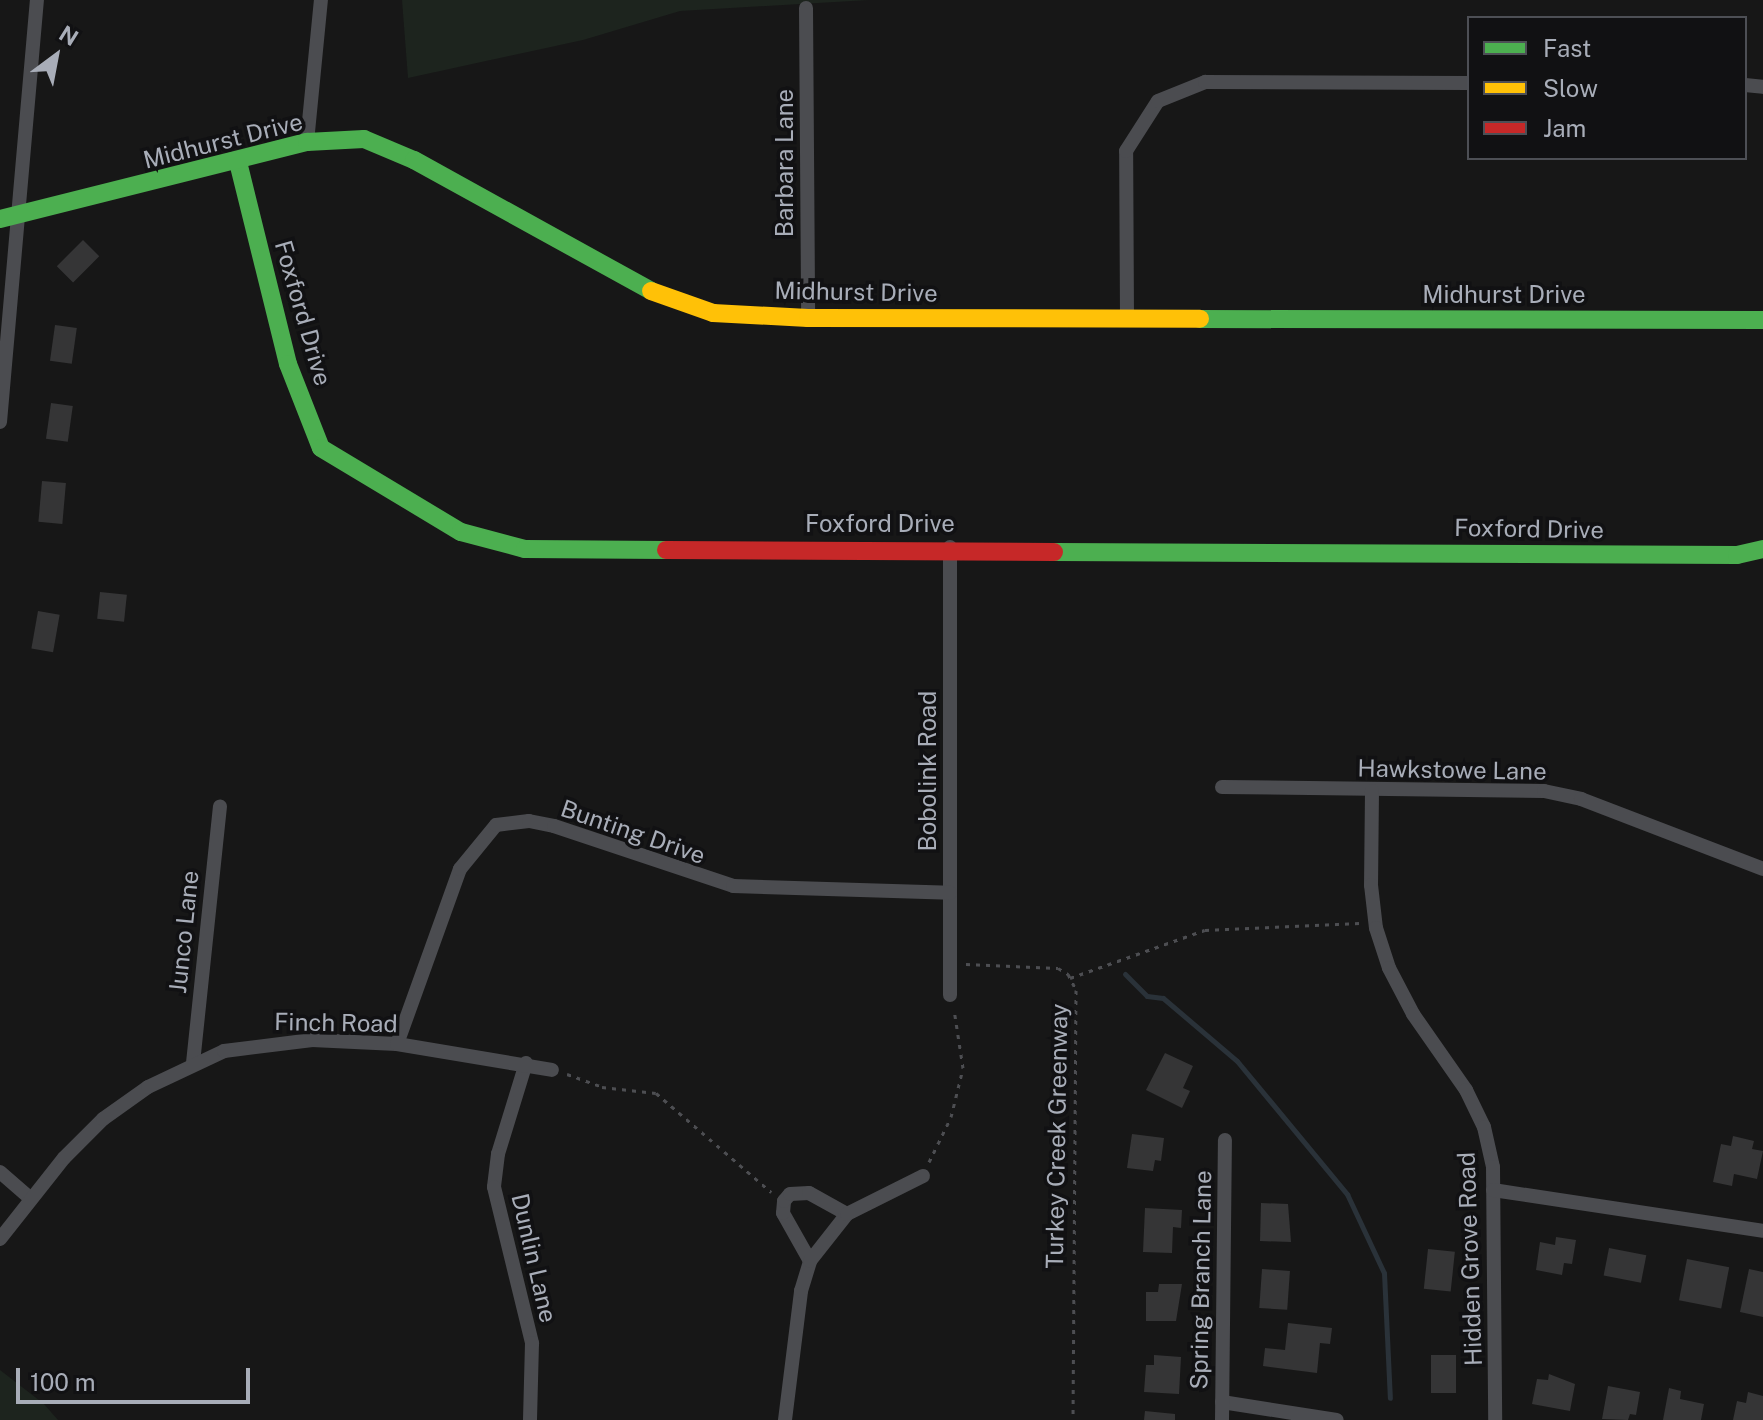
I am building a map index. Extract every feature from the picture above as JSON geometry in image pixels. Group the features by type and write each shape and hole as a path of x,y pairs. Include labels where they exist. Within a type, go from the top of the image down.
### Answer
{"street":[{"path":"0,422 9,217 37,0"},
{"path":"307,142 321,0"},
{"name":"Barbara Lane","path":"806,8 808,318"},
{"path":"1127,317 1126,151 1158,101 1205,82 1467,83"},
{"name":"Midhurst Drive","path":"9,217 238,162 307,142 364,139 402,154 662,297 713,313 808,318 1763,320"},
{"name":"Foxford Drive","path":"238,162 288,364 321,448 461,532 525,549 950,547 1737,555 1763,549"},
{"name":"Bobolink Road","path":"950,547 950,995"},
{"name":"Hawkstowe Lane","path":"1222,787 1544,791 1581,799 1763,869"},
{"name":"Hidden Grove Road","path":"1372,791 1375,923 1389,968 1484,1127 1493,1190 1495,1420"},
{"name":"Junco Lane","path":"193,1063 220,806"},
{"name":"Bunting Drive","path":"397,1044 460,869 496,825 529,821 554,826 679,872 733,886 950,893"},
{"name":"Finch Road","path":"0,1239 30,1198 103,1119 193,1063 224,1051 288,1041 397,1044 526,1063 552,1070"},
{"name":"Dunlin Lane","path":"526,1063 498,1154 494,1187 532,1343 530,1420"},
{"name":"Spring Branch Lane","path":"1222,1420 1225,1140"},
{"path":"0,1172 30,1198"},
{"path":"785,1420 801,1291 810,1261 847,1214 923,1176"},
{"path":"1493,1190 1763,1231"},
{"path":"810,1261 783,1213 784,1201 797,1191 809,1193 847,1214"},
{"path":"1222,1402 1337,1420"}],"path":[{"path":"1070,978 1205,930 1375,923"},
{"name":"Turkey Creek Greenway","path":"950,964 1058,968 1070,978 1076,990 1073,1420"},
{"path":"923,1176 951,1117 963,1068 950,995"},
{"path":"552,1070 602,1087 656,1093 784,1201"}],"shaded area":[{"path":"402,0 869,0 680,11 583,40 408,78"},
{"path":"0,1370 44,1404 58,1420 0,1420"}],"building":[{"path":"83,240 99,256 73,282 57,266"},
{"path":"55,325 77,328 72,364 50,361"},
{"path":"51,403 73,406 68,442 46,439"},
{"path":"42,481 66,483 62,524 38,522"},
{"path":"100,592 127,595 124,622 97,619"},
{"path":"38,611 60,615 53,652 31,648"},
{"path":"1165,1053 1193,1066 1183,1088 1190,1091 1182,1108 1146,1090"},
{"path":"1132,1134 1164,1138 1161,1161 1155,1160 1153,1171 1127,1168"},
{"path":"1733,1136 1754,1141 1752,1149 1763,1151 1757,1179 1734,1174 1732,1186 1713,1182 1721,1144 1731,1146"},
{"path":"1261,1203 1288,1204 1291,1242 1260,1241"},
{"path":"1145,1208 1182,1210 1181,1228 1173,1227 1172,1253 1143,1252"},
{"path":"1556,1237 1576,1240 1572,1264 1564,1263 1562,1275 1536,1270 1540,1242 1555,1245"},
{"path":"1609,1248 1646,1255 1641,1283 1604,1275"},
{"path":"1428,1249 1455,1252 1451,1292 1424,1289"},
{"path":"1687,1259 1729,1267 1721,1308 1679,1300"},
{"path":"1262,1269 1290,1271 1287,1310 1259,1308"},
{"path":"1749,1269 1763,1272 1763,1317 1740,1312"},
{"path":"1159,1284 1182,1284 1176,1321 1146,1321 1146,1292 1158,1292"},
{"path":"1288,1323 1332,1328 1330,1344 1320,1343 1317,1373 1263,1366 1265,1348 1285,1350"},
{"path":"1154,1355 1181,1357 1179,1394 1144,1392 1146,1365 1154,1365"},
{"path":"1431,1355 1456,1355 1456,1393 1431,1393"},
{"path":"1549,1374 1575,1384 1570,1411 1532,1404 1537,1379 1548,1380"},
{"path":"1608,1386 1640,1392 1636,1415 1630,1414 1628,1420 1602,1419"},
{"path":"1669,1388 1681,1391 1680,1399 1704,1404 1701,1420 1663,1420"},
{"path":"1748,1392 1763,1396 1763,1420 1733,1420 1737,1401 1746,1403"},
{"path":"1145,1411 1175,1414 1175,1420 1144,1420"}],"waterway":[{"path":"1125,974 1147,996 1163,998 1237,1061 1347,1194 1384,1273 1390,1398"}],"traffic: fast":[{"path":"0,219 307,142 364,139 414,160 651,291"},
{"path":"238,162 288,364 321,448 461,532 525,549 666,550"},
{"path":"1200,319 1763,320"},
{"path":"1054,552 1737,555 1763,549"}],"traffic: slow":[{"path":"651,291 713,313 808,318 1200,319"}],"traffic: jam":[{"path":"666,550 1054,552"}]}
